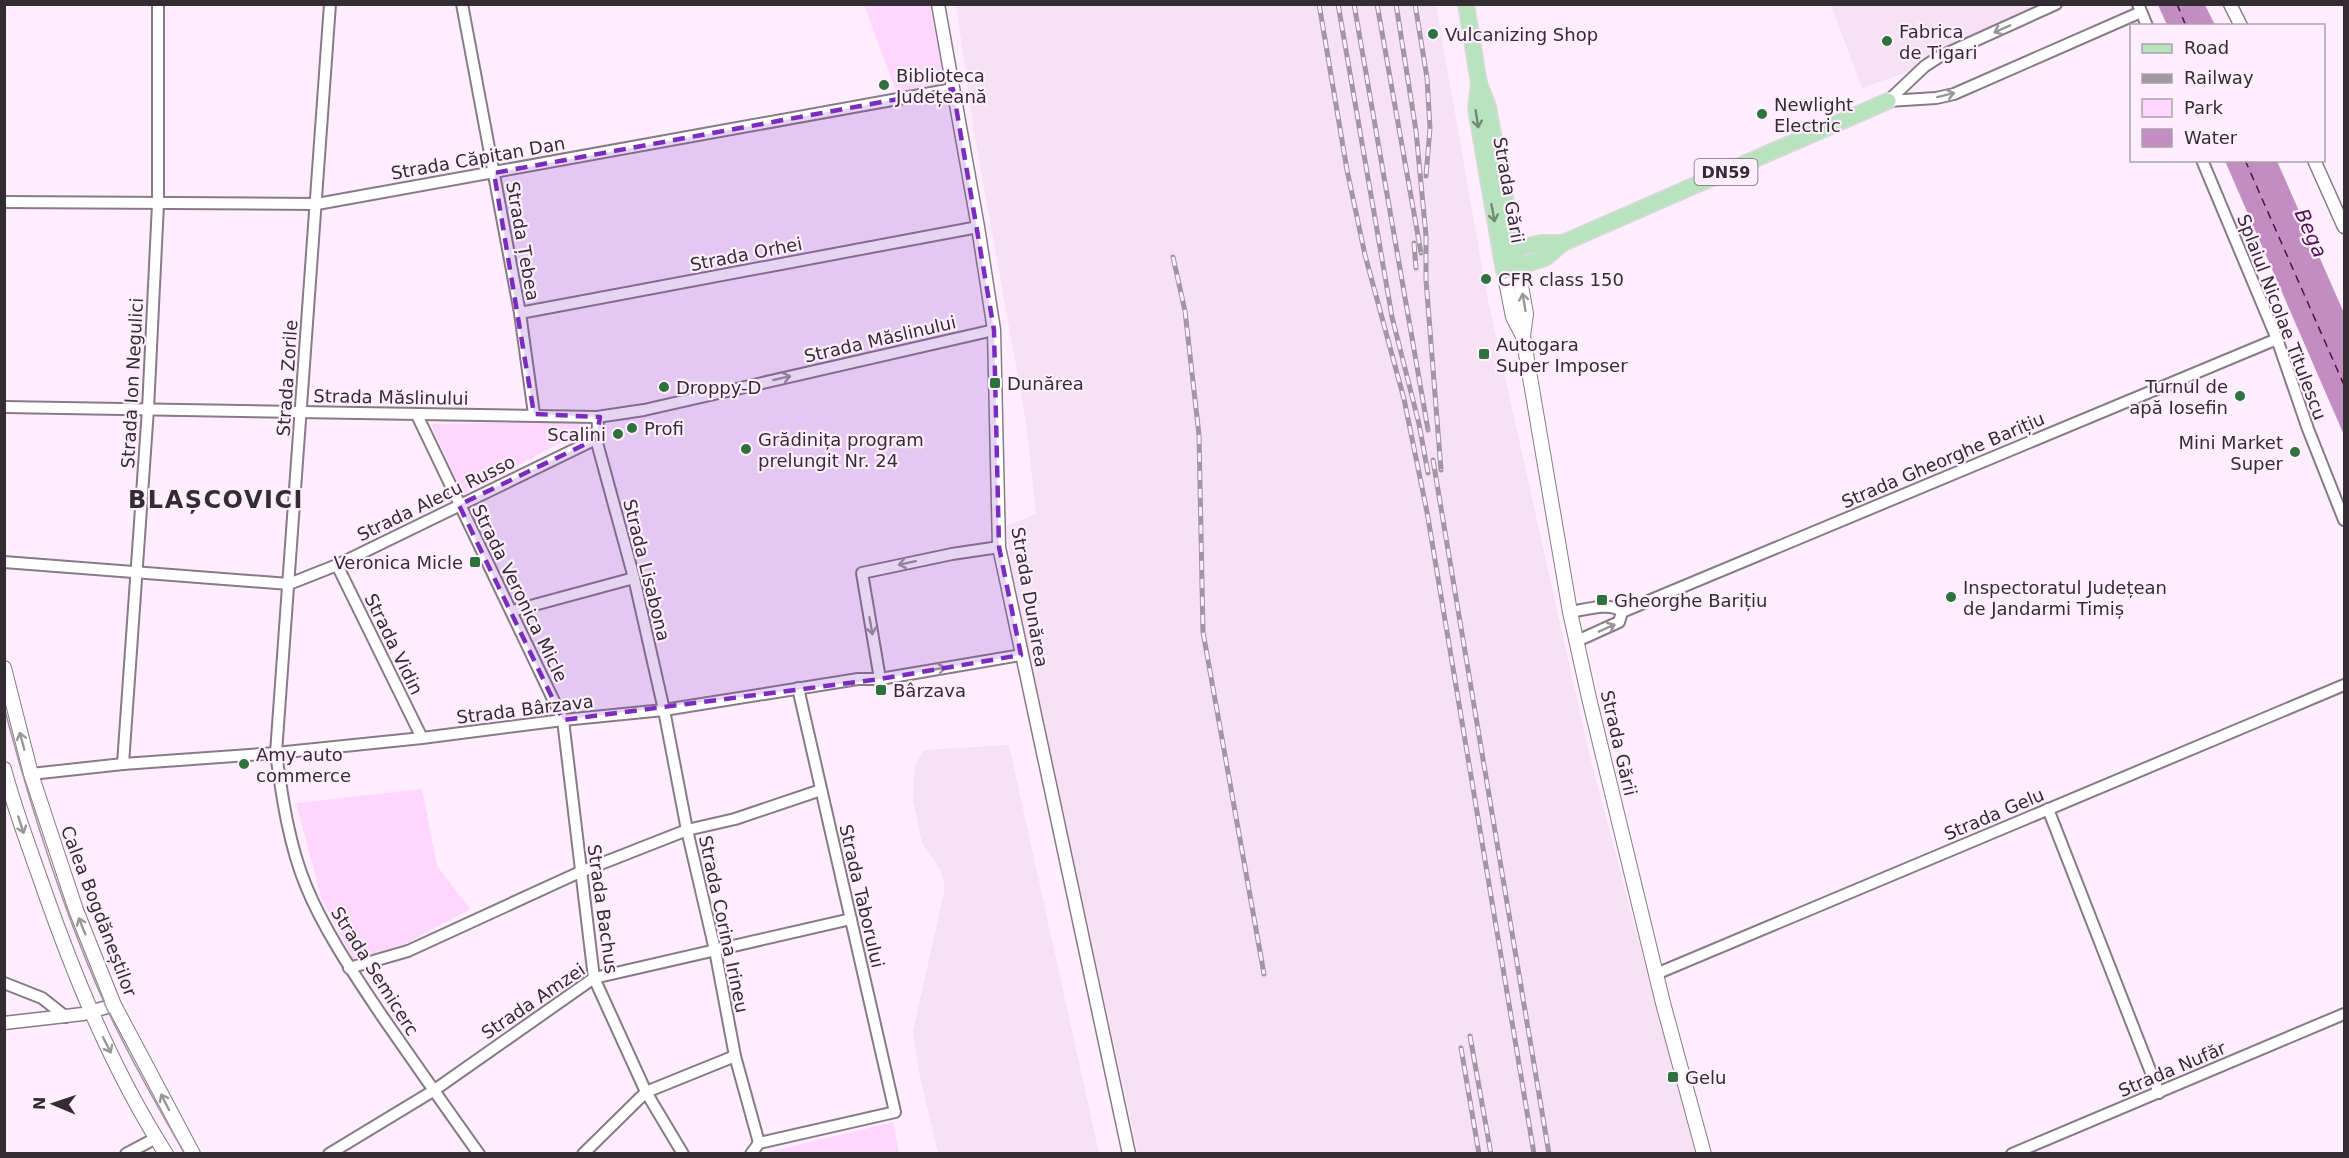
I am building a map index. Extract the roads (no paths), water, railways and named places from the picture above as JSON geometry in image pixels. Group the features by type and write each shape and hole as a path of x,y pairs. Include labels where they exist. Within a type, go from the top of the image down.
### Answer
{"main road":[{"name":"Strada Gării","path":"1466,4 1479,83 1488,107 1511,269 1513,317 1523,336 1570,612 1603,761 1704,1154"},
{"name":"DN59","path":"1511,269 1545,258 1563,243 1888,100"},
{"name":"DN59","path":"1507,251 1541,243 1563,243"},
{"name":"Calea Bogdăneștilor","path":"4,668 31,774 76,910 114,1005 193,1154"},
{"path":"5,775 53,917 91,1013 166,1154"}],"street":[{"name":"Strada Ion Negulici","path":"123,764 148,409 158,204 158,4"},
{"name":"Strada Zorile","path":"276,753 330,4"},
{"name":"Strada Țebea","path":"462,4 520,313 534,414"},
{"name":"Strada Dunărea","path":"938,4 994,330 999,547 1129,1154"},
{"path":"1888,100 1925,66 1939,57 2056,4"},
{"path":"2230,4 2240,24"},
{"path":"1888,100 1936,98 1954,94 2140,8 2146,24"},
{"name":"Strada Căpitan Dan","path":"4,202 317,204 953,89"},
{"name":"Splaiul Nicolae Titulescu","path":"2203,162 2277,339 2308,429 2344,520"},
{"path":"2315,162 2344,227"},
{"name":"Strada Orhei","path":"520,313 978,227"},
{"name":"Strada Măslinului","path":"4,407 417,415 534,414 597,417 644,410 994,330"},
{"name":"Strada Gheorghe Barițiu","path":"1622,612 2277,339"},
{"name":"Strada Veronica Micle","path":"417,415 563,720"},
{"path":"596,439 597,417"},
{"name":"Strada Alecu Russo","path":"289,584 337,565 596,439"},
{"name":"Strada Lisabona","path":"596,439 634,578 664,710"},
{"path":"880,680 862,573 952,554 999,547"},
{"path":"4,562 289,584"},
{"name":"Strada Vidin","path":"337,565 422,738"},
{"path":"512,611 634,578"},
{"name":"Strada Gheorghe Barițiu","path":"1570,612 1609,607 1617,608 1622,612"},
{"name":"Strada Gheorghe Barițiu","path":"1577,641 1619,622 1622,612"},
{"name":"Strada Bârzava","path":"31,774 123,764 276,753 664,710 858,679 880,680 1021,655"},
{"name":"Strada Gelu","path":"1656,974 2344,685"},
{"name":"Strada Taborului","path":"759,1143 895,1112 798,688"},
{"name":"Strada Corina Irineu","path":"664,710 687,830 716,950 735,1056 759,1143"},
{"name":"Strada Bachus","path":"563,720 594,978 646,1092 683,1154"},
{"name":"Strada Semicerc","path":"276,753 280,789 305,884 317,912 349,968 479,1154"},
{"path":"349,968 408,951 580,872 687,830 735,819 821,790"},
{"path":"2048,809 2158,1093"},
{"name":"Strada Amzei","path":"329,1154 433,1091 594,978 851,920"},
{"path":"4,983 42,998 66,1017"},
{"path":"4,1023 91,1013 114,1005"},
{"name":"Strada Nufăr","path":"2012,1154 2344,1014"},
{"path":"583,1154 646,1092 735,1056"},
{"path":"126,1154 156,1138"},
{"path":"752,1154 759,1143"}],"water":[{"path":"2158,5 2205,5 2214,24 2167,24"},
{"path":"2225,162 2277,162 2344,313 2344,435"}],"tram line":[{"path":"4,707 25,784 76,935 125,1046 185,1154"}],"railway":[{"path":"1319,4 1347,170 1365,255 1404,399 1427,512 1534,1154"},
{"path":"1338,4 1392,317 1419,424 1428,473"},
{"path":"1354,4 1428,430"},
{"path":"1377,4 1421,253"},
{"path":"1396,4 1416,131 1426,236 1426,280 1441,470"},
{"path":"1415,4 1427,78 1430,128 1426,176"},
{"path":"1414,243 1416,268"},
{"path":"1173,257 1185,311 1199,435 1203,632 1264,974"},
{"path":"1433,460 1549,1154"},
{"path":"1470,1036 1491,1154"},
{"path":"1461,1048 1479,1154"}],"place":[{"name":"Vulcanizing Shop","path":"1433,34"},
{"name":"Fabrica de Tigari","path":"1887,41"},
{"name":"Biblioteca Județeană","path":"884,85"},
{"name":"Newlight Electric","path":"1762,114"},
{"name":"CFR class 150","path":"1486,279"},
{"name":"Autogara Super Imposer","path":"1484,354"},
{"name":"Dunărea","path":"995,383"},
{"name":"Droppy-D","path":"664,387"},
{"name":"Turnul de apă Iosefin","path":"2240,396"},
{"name":"Profi","path":"632,428"},
{"name":"Scalini","path":"618,434"},
{"name":"Grădinița program prelungit Nr. 24","path":"746,449"},
{"name":"Mini Market Super","path":"2295,452"},
{"name":"Veronica Micle","path":"475,562"},
{"name":"Inspectoratul Județean de Jandarmi Timiș","path":"1951,597"},
{"name":"Gheorghe Barițiu","path":"1602,600"},
{"name":"Bârzava","path":"881,690"},
{"name":"Amy auto commerce","path":"244,764"},
{"name":"Gelu","path":"1673,1077"}],"district":[{"name":"BLAȘCOVICI","path":"216,500"}],"water label":[{"name":"Bega","path":"2311,233"}]}
